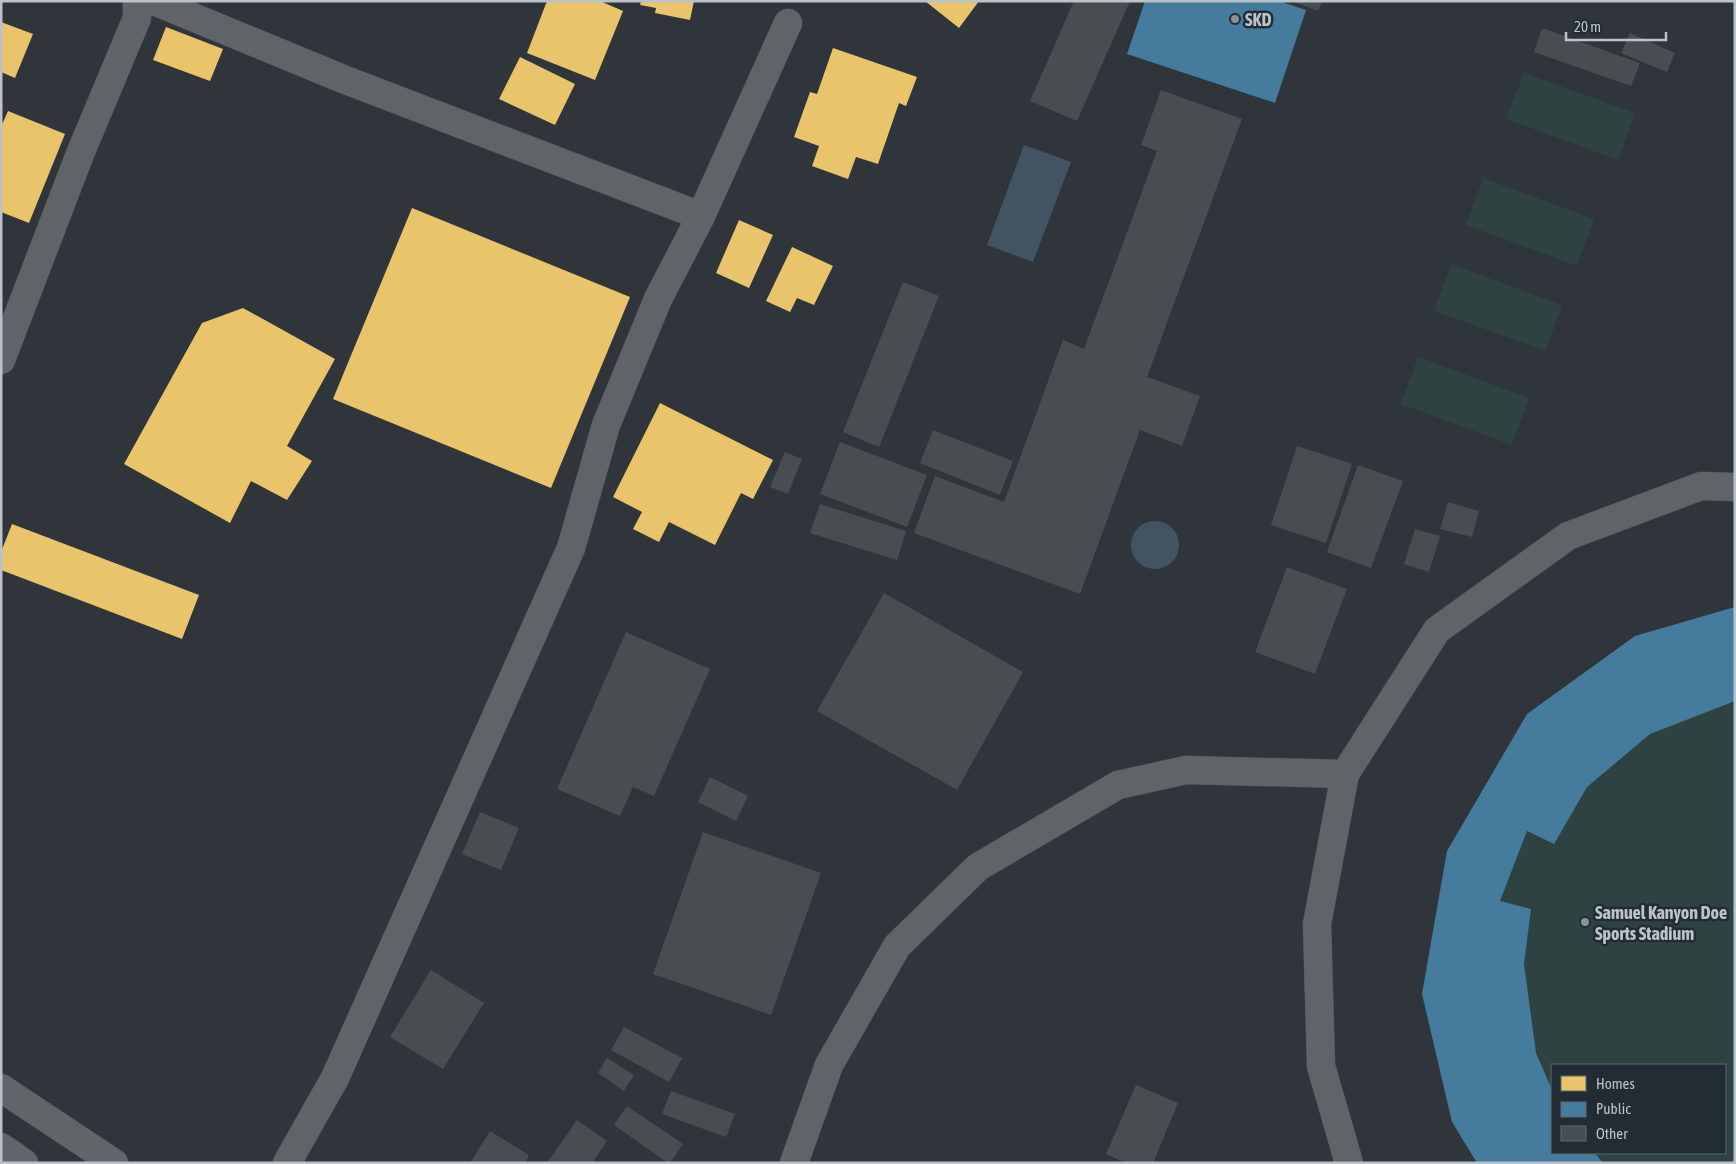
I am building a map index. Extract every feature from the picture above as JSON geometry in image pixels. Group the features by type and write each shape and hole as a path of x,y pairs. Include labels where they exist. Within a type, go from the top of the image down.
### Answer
{"main road":[{"path":"1,1088 114,1163"},
{"path":"1,1147 24,1163"}],"street":[{"path":"1,360 80,154 137,18 136,1"},
{"path":"154,1 352,83 701,216"},
{"path":"287,1163 335,1078 571,548 606,426 658,299 701,216 788,23"},
{"path":"1350,1163 1322,1066 1318,924 1345,774 1437,630 1568,536 1701,486 1735,487"},
{"path":"794,1163 829,1065 897,946 978,866 1118,785 1186,770 1345,774"}],"shaded area":[{"path":"1524,73 1635,113 1618,160 1506,119"},
{"path":"1483,178 1594,219 1577,266 1466,225"},
{"path":"1451,264 1562,305 1546,351 1434,311"},
{"path":"1418,357 1529,398 1512,445 1401,404"},
{"name":"Samuel Kanyon Doe Sports Stadium","path":"1735,607 1735,1163 1477,1163 1422,994 1447,851 1527,714 1635,636"}],"water":[{"path":"1024,145 1071,162 1033,262 987,245"},
{"path":"1155,521 1164,523 1172,528 1177,536 1179,545 1177,554 1172,562 1164,567 1155,569 1146,567 1138,562 1133,554 1131,545 1133,536 1138,528 1146,523"}],"building: Homes":[{"path":"547,1 600,1 623,11 595,80 527,53"},
{"path":"641,1 694,1 690,20 655,13 656,8 640,5"},
{"path":"925,1 979,1 959,28"},
{"path":"1,22 33,34 15,78 1,72"},
{"path":"166,27 223,49 210,81 153,60"},
{"path":"833,48 917,77 906,106 899,103 878,164 856,157 848,179 812,166 819,146 794,137 810,92 817,94"},
{"path":"520,57 575,84 555,125 499,99"},
{"path":"8,111 65,134 29,223 1,212 1,127"},
{"path":"412,208 630,297 551,488 333,399"},
{"path":"739,220 773,235 749,288 716,273"},
{"path":"792,247 833,266 814,305 797,298 790,312 766,301"},
{"path":"243,308 335,359 287,446 312,461 287,500 251,481 230,523 124,464 202,323"},
{"path":"660,403 773,460 753,499 741,493 715,545 669,522 659,542 633,529 642,512 613,497"},
{"path":"12,524 199,595 182,639 1,570 1,552"}],"building: Public":[{"path":"1145,1 1279,1 1306,10 1275,103 1127,54"},
{"path":"1735,607 1735,701 1650,734 1587,787 1554,844 1527,831 1500,901 1531,909 1524,964 1536,1053 1551,1088 1551,1154 1596,1154 1603,1163 1477,1163 1452,1122 1422,994 1447,851 1527,714 1635,636"}],"building: Other":[{"path":"1074,1 1130,1 1077,121 1030,101"},
{"path":"1291,1 1322,1 1318,11"},
{"path":"1542,28 1640,63 1631,86 1534,52"},
{"path":"1630,33 1675,53 1667,72 1621,53"},
{"path":"1161,90 1242,119 1147,377 1200,396 1182,446 1140,430 1080,594 914,533 935,476 1004,502 1063,340 1084,349 1157,151 1141,145"},
{"path":"903,282 939,296 879,447 843,432"},
{"path":"933,430 1013,461 1000,495 920,463"},
{"path":"840,442 927,475 907,527 820,494"},
{"path":"1297,446 1352,464 1326,543 1271,525"},
{"path":"785,452 802,459 788,494 770,487"},
{"path":"1358,465 1403,481 1371,568 1327,552"},
{"path":"1448,502 1479,511 1472,537 1440,529"},
{"path":"820,504 906,531 897,560 810,533"},
{"path":"1415,529 1440,536 1429,572 1404,564"},
{"path":"1287,567 1347,589 1315,674 1255,652"},
{"path":"884,593 1023,672 957,790 817,711"},
{"path":"626,632 710,669 654,796 633,787 620,816 557,789"},
{"path":"710,777 748,796 736,821 698,802"},
{"path":"480,812 519,828 501,870 462,854"},
{"path":"703,832 821,873 771,1015 653,974"},
{"path":"431,970 484,1003 443,1069 390,1037"},
{"path":"624,1027 682,1058 669,1082 611,1050"},
{"path":"607,1058 634,1075 624,1091 598,1073"},
{"path":"1136,1085 1178,1103 1153,1163 1126,1163 1106,1154"},
{"path":"671,1091 735,1114 726,1137 662,1114"},
{"path":"627,1106 683,1144 670,1163 614,1125"},
{"path":"577,1120 607,1141 592,1163 547,1163"},
{"path":"490,1131 529,1155 525,1163 470,1163"}],"place":[{"name":"SKD","path":"1235,19"},
{"name":"Samuel Kanyon Doe Sports Stadium","path":"1585,922"}]}
